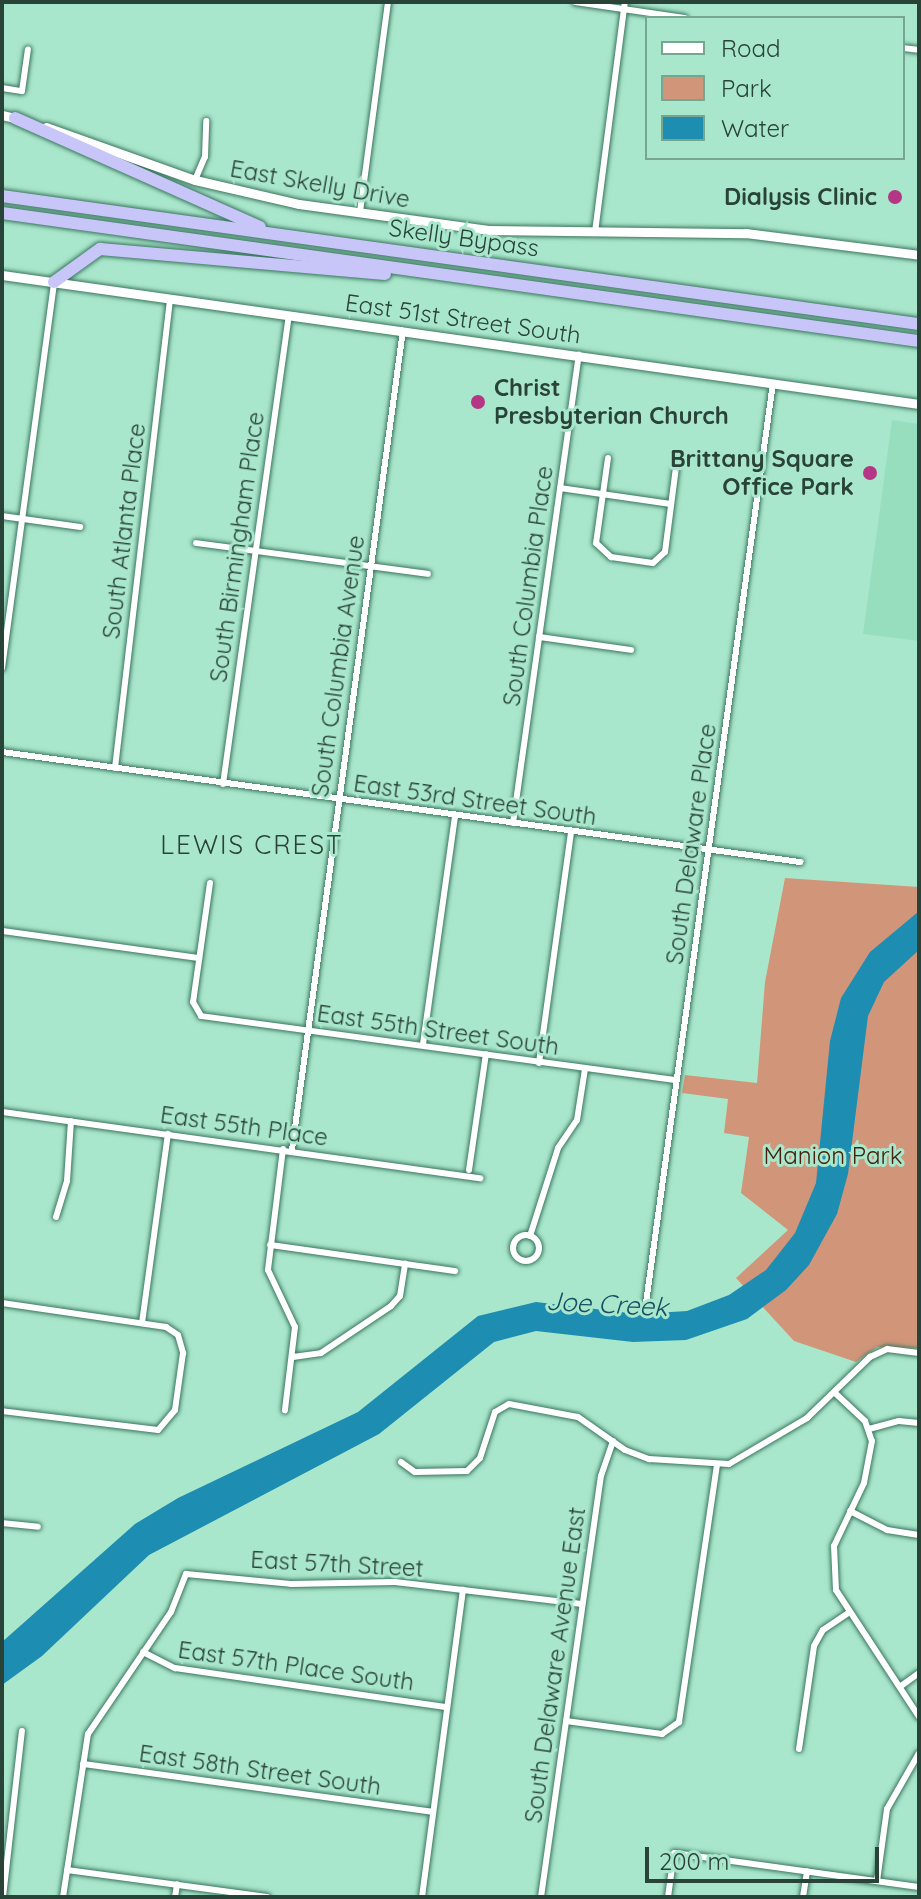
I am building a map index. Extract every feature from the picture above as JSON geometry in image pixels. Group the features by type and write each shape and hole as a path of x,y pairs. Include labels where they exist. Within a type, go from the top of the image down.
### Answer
{"highway":[{"path":"9,116 200,204 282,235"},
{"name":"Skelly Bypass","path":"2,196 919,322"},
{"name":"Skelly Bypass","path":"2,213 919,341"},
{"path":"54,282 100,249 500,283"}],"main road":[{"name":"East Skelly Drive","path":"9,116 195,180 258,197 488,230 746,233 919,255"},
{"name":"East 51st Street South","path":"2,275 919,404"}],"street":[{"path":"360,212 388,2"},
{"path":"575,2 624,5 676,16"},
{"path":"595,232 624,5"},
{"path":"2,88 22,91 28,49"},
{"path":"195,180 205,157 206,121"},
{"path":"2,668 54,282"},
{"name":"South Atlanta Place","path":"115,768 170,298"},
{"name":"South Birmingham Place","path":"223,784 289,316"},
{"name":"South Columbia Avenue","path":"292,1150 305,1030 403,330"},
{"name":"South Columbia Place","path":"513,823 579,355"},
{"name":"South Delaware Place","path":"645,1310 773,383"},
{"path":"608,458 596,543 604,554 653,563 665,552 676,467"},
{"path":"560,488 671,504"},
{"path":"2,516 80,527"},
{"path":"196,543 428,574"},
{"path":"539,637 631,650"},
{"name":"East 53rd Street South","path":"2,752 800,862"},
{"path":"423,1044 455,815"},
{"path":"539,1063 571,831"},
{"path":"2,931 199,958 210,883"},
{"name":"East 55th Street South","path":"199,958 196,1013 676,1080"},
{"path":"469,1170 486,1054"},
{"path":"530,1236 514,1244 521,1260 537,1252 530,1236 556,1154 577,1120 585,1069"},
{"name":"East 55th Place","path":"2,1112 480,1178"},
{"path":"56,1217 67,1181 71,1121"},
{"path":"142,1323 168,1134"},
{"path":"283,1149 270,1245 270,1278 295,1327 285,1410"},
{"path":"270,1245 455,1271"},
{"path":"293,1357 321,1353 391,1306 400,1296 405,1263"},
{"path":"2,1303 142,1323 172,1331 182,1344 175,1410 158,1430 2,1411"},
{"path":"401,1462 415,1472 467,1471 480,1458 495,1412 509,1404 578,1417 613,1441 649,1459 717,1466 750,1456 807,1418 882,1351 919,1353"},
{"path":"834,1392 869,1429 868,1471 833,1557 836,1590 848,1613 901,1686 919,1717"},
{"path":"869,1429 899,1421 919,1423"},
{"name":"South Delaware Avenue East","path":"541,1897 601,1476 613,1441"},
{"path":"566,1721 653,1733 675,1727 684,1711 717,1466"},
{"path":"850,1511 876,1526 919,1535"},
{"path":"2,1523 38,1527"},
{"name":"East 57th Street","path":"143,1652 176,1604 186,1574 291,1584 376,1580 582,1604"},
{"path":"422,1897 463,1590"},
{"path":"799,1749 814,1646 823,1630 848,1613"},
{"path":"63,1897 83,1764 92,1726 143,1652"},
{"name":"East 57th Place South","path":"143,1652 175,1668 447,1707"},
{"path":"901,1686 919,1673"},
{"path":"3,1897 22,1731"},
{"path":"877,1881 887,1809 918,1762 919,1753"},
{"name":"East 58th Street South","path":"83,1764 433,1812"},
{"path":"2,1834 11,1835"},
{"path":"668,1897 674,1853 919,1887"},
{"path":"67,1870 267,1897"},
{"path":"803,1897 807,1871"},
{"path":"175,1897 177,1884"}],"shaded area":[{"path":"892,420 919,424 919,641 863,634"}],"green space":[{"name":"Manion Park","path":"785,878 919,887 919,1348 877,1347 856,1362 794,1341 736,1278 788,1230 741,1193 749,1137 724,1133 728,1099 682,1093 685,1075 757,1083 765,982"}],"water":[{"name":"Joe Creek","path":"918,912 919,950 884,982 868,1016 848,1174 837,1214 809,1265 786,1290 747,1319 686,1340 633,1342 536,1331 494,1342 379,1434 149,1555 42,1656 2,1685 2,1642 135,1524 178,1498 358,1412 478,1316 536,1302 638,1314 687,1311 729,1295 766,1270 795,1233 816,1183 830,1041 841,998 870,952"}],"place":[{"name":"Dialysis Clinic","path":"895,197"},
{"name":"Christ Presbyterian Church","path":"478,402"},
{"name":"Brittany Square Office Park","path":"870,473"}],"district":[{"name":"LEWIS CREST","path":"252,845"}]}
